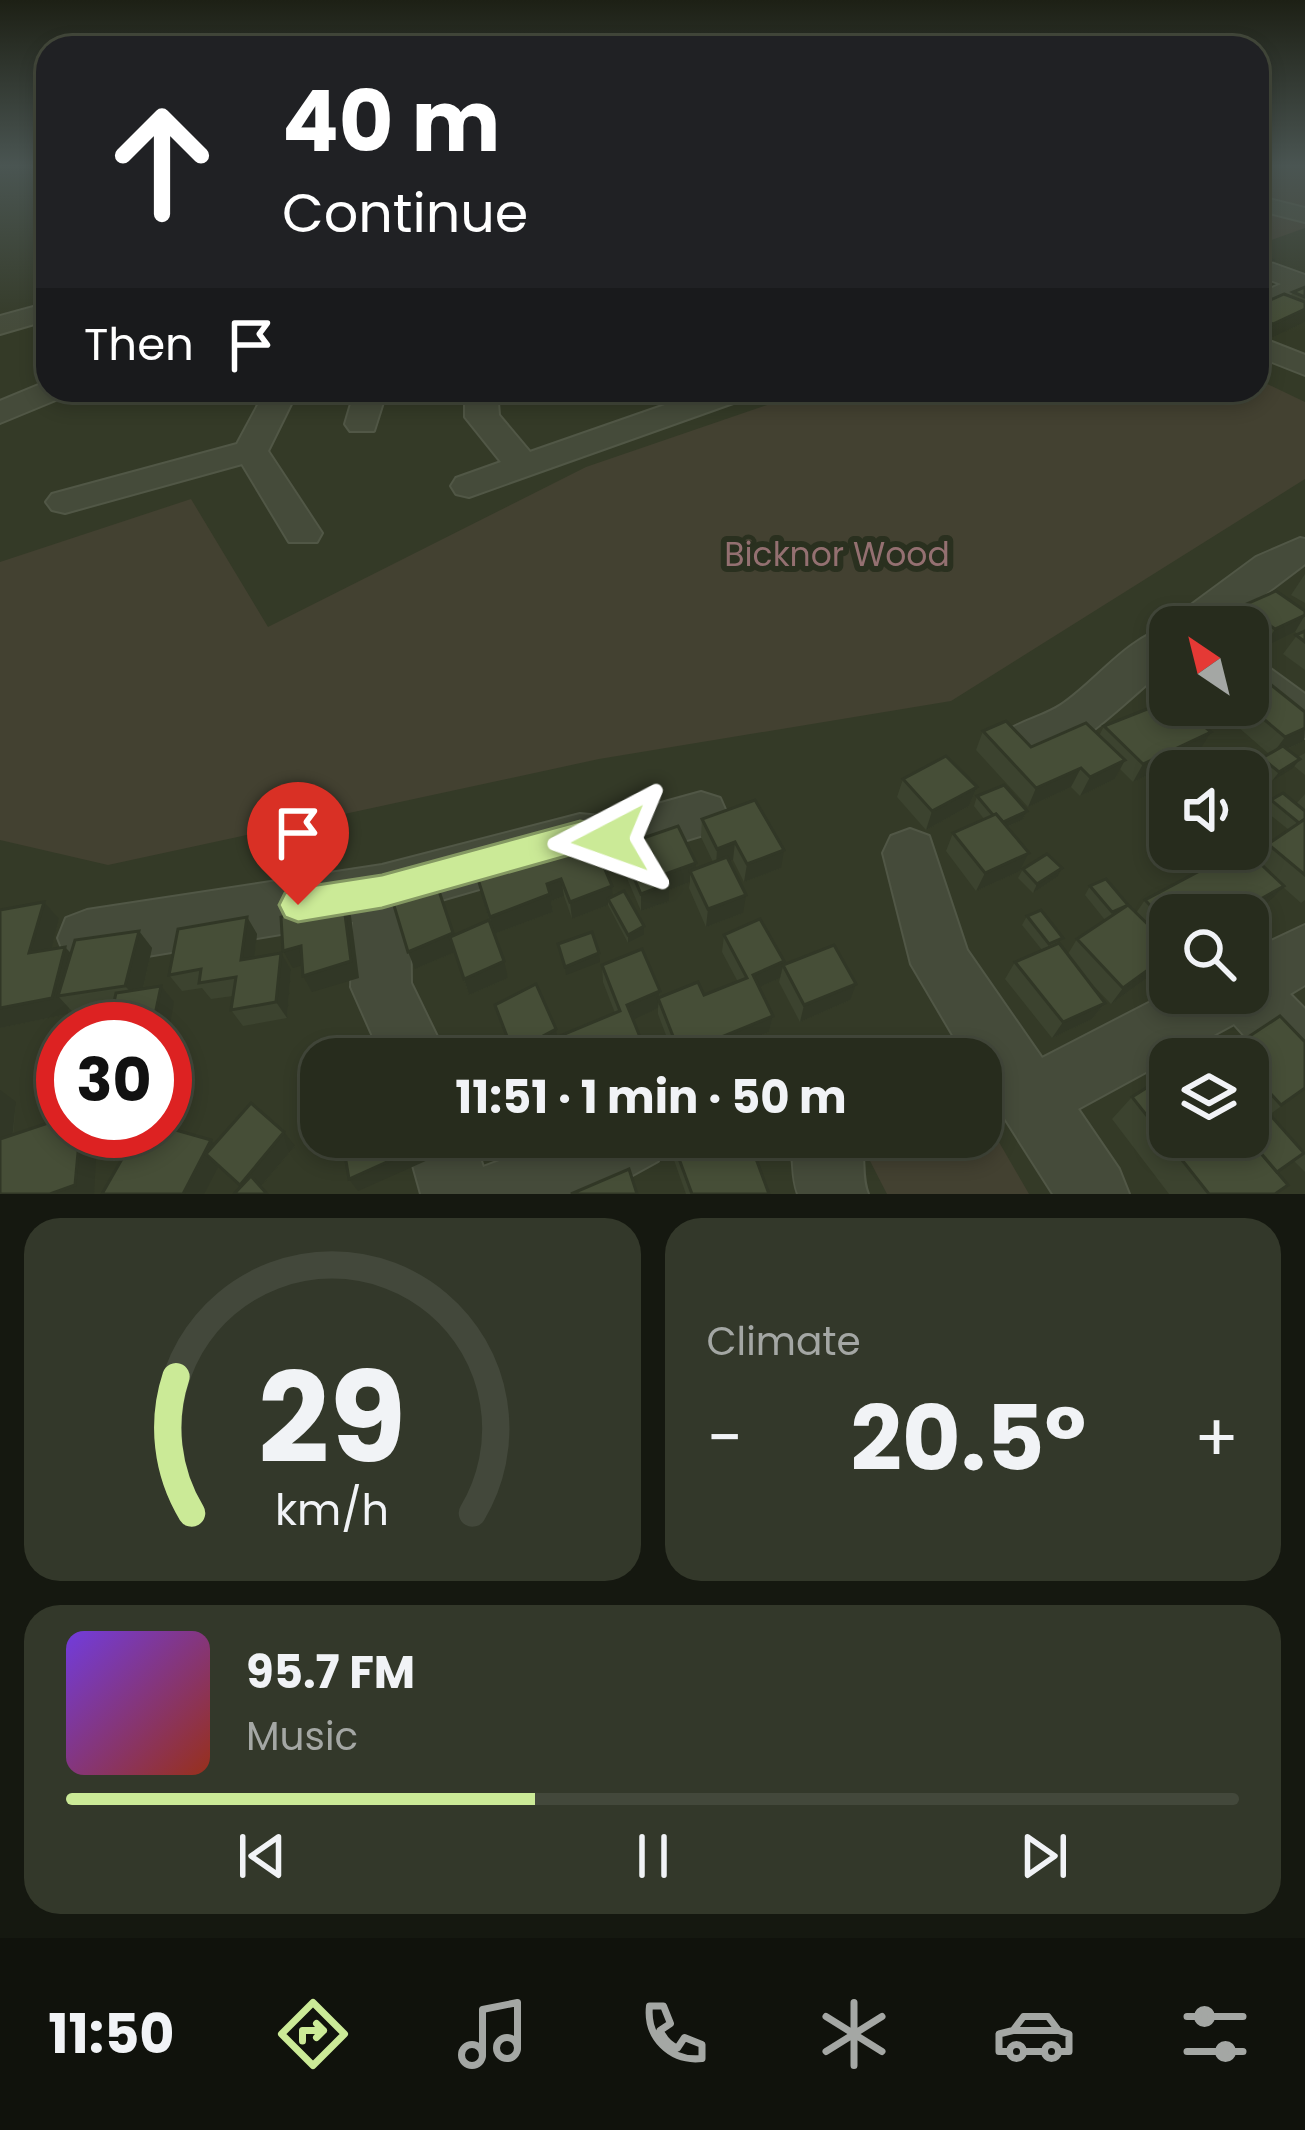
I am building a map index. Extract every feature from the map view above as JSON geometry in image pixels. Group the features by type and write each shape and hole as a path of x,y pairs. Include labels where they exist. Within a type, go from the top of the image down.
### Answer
{"street":[{"path":"1269,271 1304,284"},
{"path":"1269,299 1304,284"},
{"path":"0,325 36,314"},
{"path":"1269,351 1305,366"},
{"path":"0,413 36,397"},
{"path":"65,502 251,451 276,402"},
{"path":"362,424 368,402"},
{"path":"481,402 482,416 523,466"},
{"path":"469,486 705,402"},
{"path":"251,451 303,533"},
{"path":"1219,606 1256,574 1300,551"},
{"path":"1014,750 1078,718 1149,657"},
{"path":"1269,692 1305,719"},
{"path":"87,938 382,891 580,836 610,840 700,814"},
{"path":"910,853 940,964 1094,1194"},
{"path":"382,891 381,987 406,1038"},
{"path":"1269,973 1305,953"},
{"path":"1019,1082 1181,1014"},
{"path":"1267,1014 1305,1055"},
{"path":"445,1158 456,1194"},
{"path":"504,1194 553,1180 594,1158"},
{"path":"831,1158 826,1177 833,1194"}],"green space":[{"path":"1269,220 1305,220 1305,228 1269,241"},
{"name":"Bicknor Wood","path":"1269,385 1305,402 1305,479 951,701 599,759 108,865 0,840 0,562 191,499 268,627 586,467 776,402 1269,402"},
{"path":"1002,1147 1029,1194 887,1194 869,1158 1002,1158"}],"building":[{"path":"1284,294 1305,302 1305,309 1273,324 1269,322 1269,301"},
{"path":"1276,591 1305,615 1275,629 1269,625 1269,606 1242,606"},
{"path":"1269,683 1305,712 1305,728 1285,737 1269,724"},
{"path":"1149,708 1149,726 1204,726 1211,732 1173,750 1149,750 1149,761 1143,764 1104,726"},
{"path":"1006,721 1031,747 1086,723 1125,760 1090,777 1081,768 1036,788 983,731"},
{"path":"1283,746 1300,759 1279,772 1269,764 1269,754"},
{"path":"946,756 977,787 932,811 903,779"},
{"path":"1004,785 1027,811 1003,822 977,796"},
{"path":"1283,793 1305,811 1305,819 1299,823 1271,800"},
{"path":"755,800 784,850 747,864 735,842 717,849 702,819"},
{"path":"996,814 1029,853 985,873 953,833"},
{"path":"1305,819 1305,875 1269,845"},
{"path":"678,826 696,863 665,874 670,883 641,894 620,846"},
{"path":"589,832 612,886 570,902 561,879 547,884 550,894 490,917 476,873"},
{"path":"1047,854 1062,868 1037,884 1023,869"},
{"path":"727,857 746,895 708,909 690,871"},
{"path":"1201,870 1267,870 1284,886 1269,894 1156,894"},
{"path":"1106,879 1128,905 1112,912 1090,886"},
{"path":"436,882 453,933 408,952 392,899"},
{"path":"624,891 644,926 628,935 608,899"},
{"path":"343,899 351,961 303,976 301,946 283,951 281,917"},
{"path":"44,902 29,953 65,947 52,998 0,1008 0,910"},
{"path":"1128,905 1149,926 1149,969 1123,988 1077,939"},
{"path":"1041,910 1063,938 1049,944 1027,916"},
{"path":"247,917 241,960 281,953 276,1002 231,1010 236,977 199,983 201,969 169,975 178,929"},
{"path":"760,919 784,961 753,975 773,1016 719,1038 674,1038 658,998 698,982 704,995 747,978 724,935"},
{"path":"489,920 504,961 464,979 450,937"},
{"path":"139,931 125,986 58,996 75,940"},
{"path":"592,932 599,953 565,967 558,944"},
{"path":"1059,943 1105,1003 1063,1022 1015,962"},
{"path":"834,945 856,984 804,1005 783,965"},
{"path":"642,949 660,991 627,1005 640,1038 555,1038 620,1011 602,965"},
{"path":"536,984 556,1029 539,1038 508,1038 495,1005"},
{"path":"161,986 158,1002 114,1002 116,993"},
{"path":"1280,1016 1305,1042 1305,1088 1281,1105 1269,1092 1269,1038 1247,1038"},
{"path":"1149,1086 1149,1118 1132,1097"},
{"path":"251,1103 284,1132 240,1185 206,1154"},
{"path":"1269,1114 1304,1153 1277,1172 1265,1158 1269,1158"},
{"path":"36,1127 36,1158 78,1158 75,1185 50,1194 0,1194 0,1139"},
{"path":"192,1135 211,1140 183,1194 102,1194 123,1158 192,1158"},
{"path":"346,1158 396,1158 349,1179"},
{"path":"679,1158 756,1158 769,1194 692,1194"},
{"path":"1180,1158 1265,1158 1288,1185 1275,1194 1209,1194"},
{"path":"629,1169 637,1194 571,1194"},
{"path":"251,1176 267,1194 234,1194"}],"route":[{"path":"298,905 382,891 580,836 610,840"}]}
